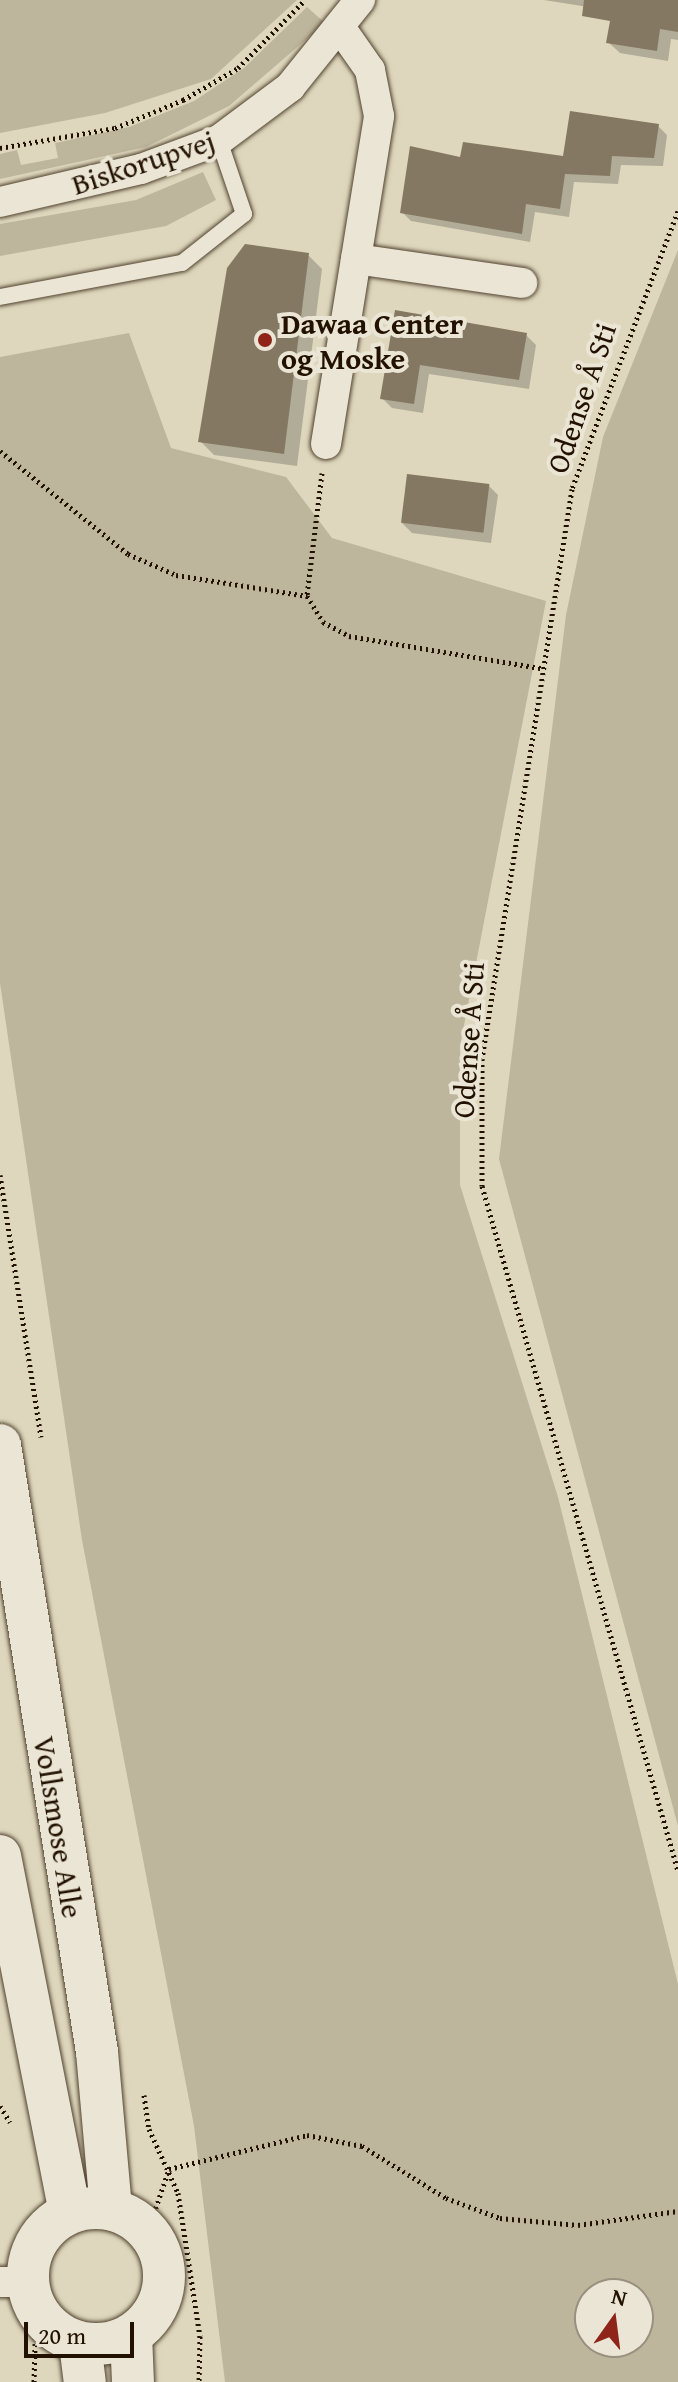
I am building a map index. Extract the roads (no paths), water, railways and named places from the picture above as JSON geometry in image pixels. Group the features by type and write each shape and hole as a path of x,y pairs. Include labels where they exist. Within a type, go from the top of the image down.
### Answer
{"street":[{"name":"Biskorupvej","path":"0,202 141,169 219,140 290,87 342,30 360,0"},
{"path":"326,444 379,116 370,70 342,30"},
{"path":"356,259 522,283"},
{"name":"Vollsmose Alle","path":"0,1445 97,2052 111,2209"},
{"name":"Vollsmose Alle","path":"0,1856 70,2212"},
{"path":"111,2209 148,2231 163,2263 161,2298 131,2335 82,2362 21,2291 38,2239 70,2212 111,2209"},
{"path":"131,2335 133,2382"}],"lane":[{"path":"0,297 182,263 244,214 219,140"}],"place":[{"name":"Dawaa Center og Moske","path":"265,340"}]}
